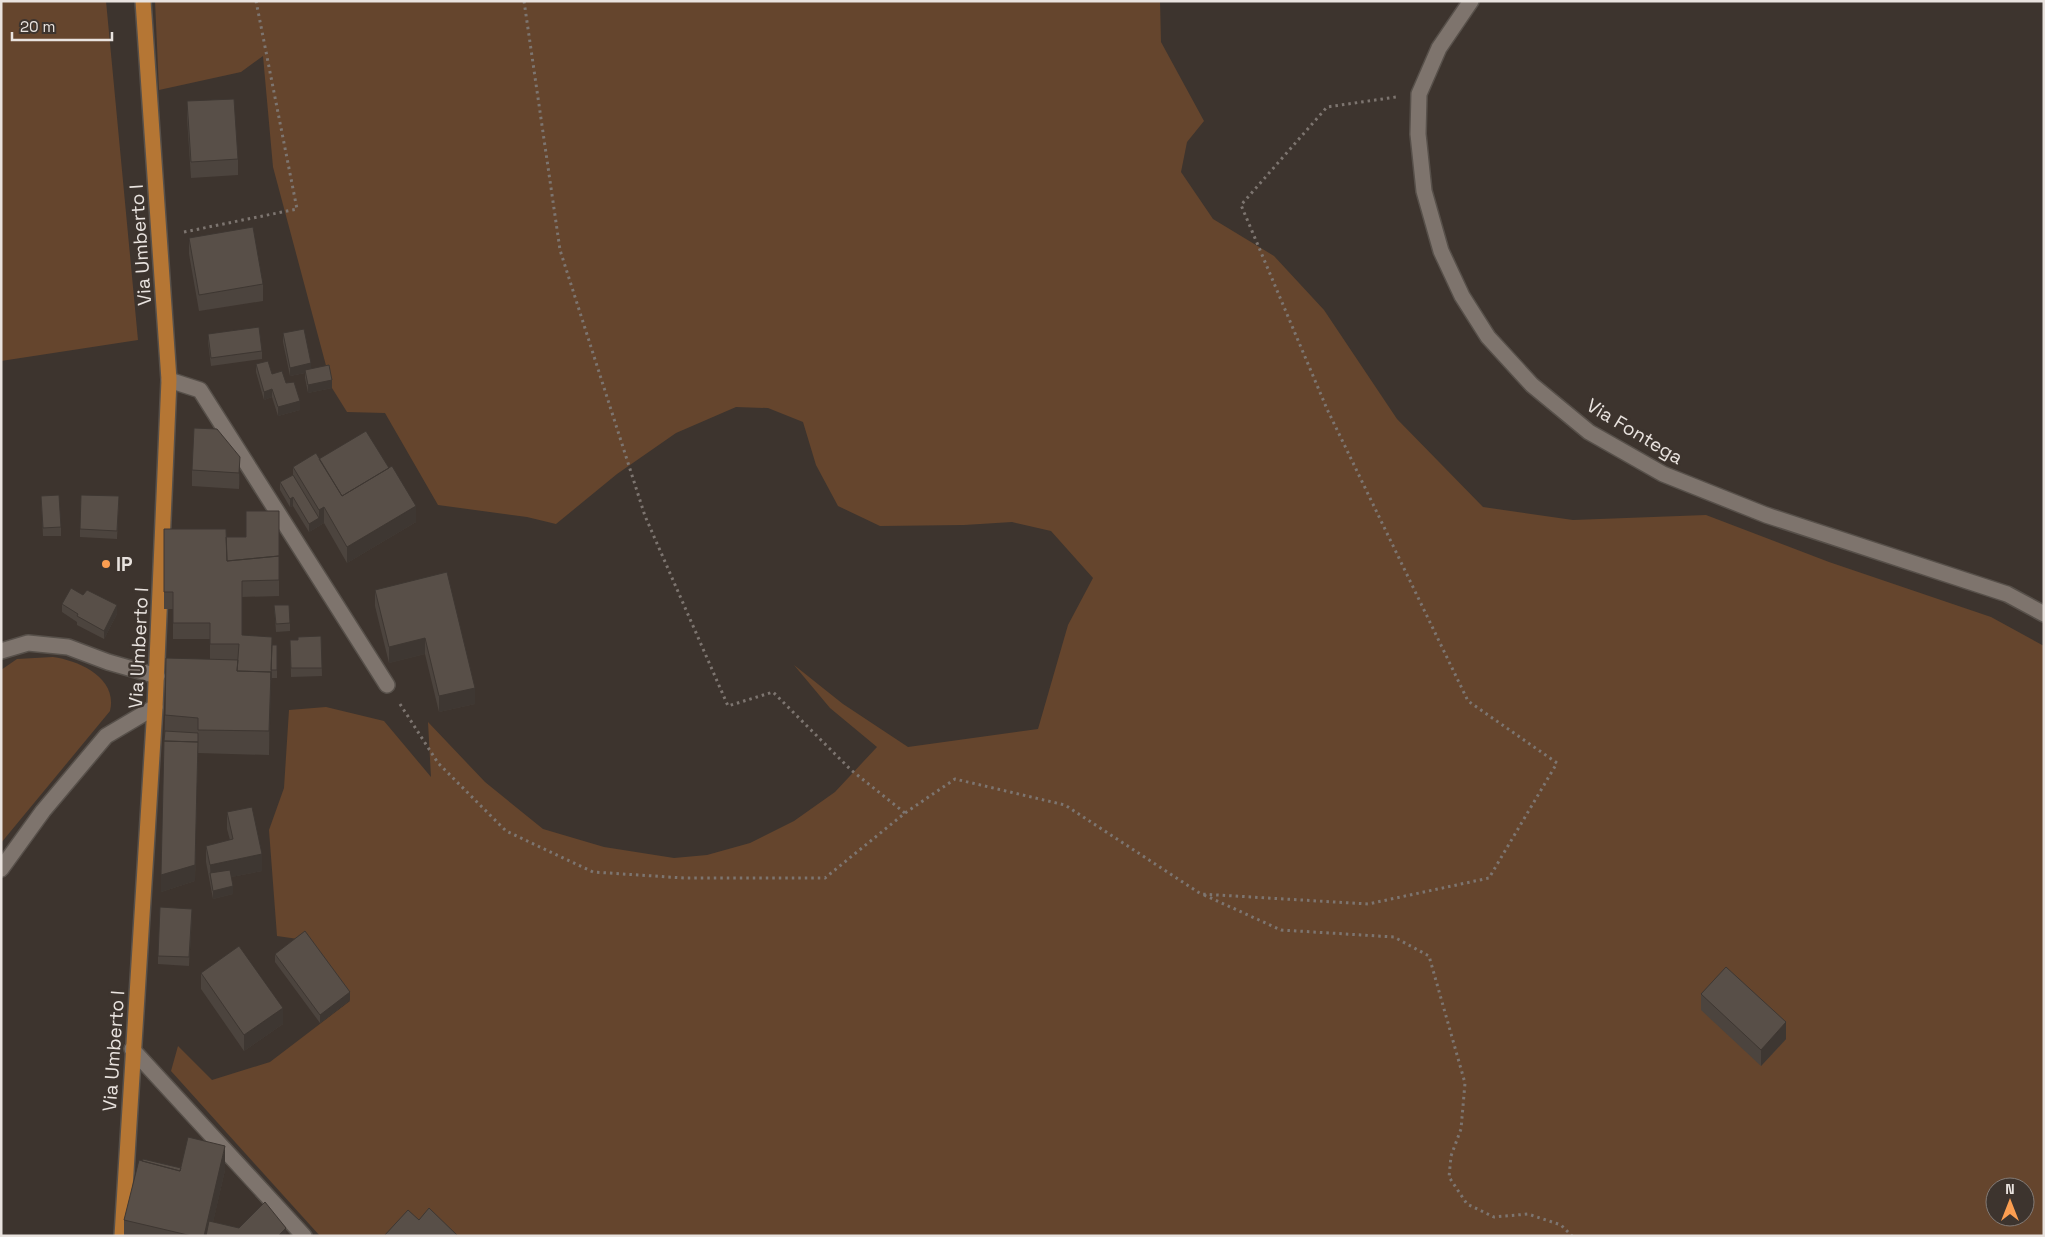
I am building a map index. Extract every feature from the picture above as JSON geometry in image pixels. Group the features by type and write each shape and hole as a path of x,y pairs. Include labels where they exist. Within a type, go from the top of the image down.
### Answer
{"main road":[{"name":"Via Umberto I","path":"122,1236 132,1049 142,925 157,676 169,380 143,1"}],"street":[{"name":"Via Fontega","path":"1471,1 1439,48 1419,94 1418,134 1424,191 1441,251 1462,296 1488,337 1532,385 1589,432 1663,474 1766,515 2006,594 2044,614"},
{"path":"169,380 200,390 388,685"},
{"path":"1,651 28,643 68,647 108,662 157,676"},
{"path":"1,869 43,811 106,736 155,708"},
{"path":"132,1049 304,1236"}],"path":[{"path":"159,238 296,209 256,1"},
{"path":"524,1 560,250 645,516 728,706 773,692 851,770 905,813"},
{"path":"1201,894 1368,904 1489,878 1557,763 1468,701 1327,409 1241,205 1327,107 1419,94"},
{"path":"388,685 438,763 506,831 593,872 684,878 825,878 905,813 955,779 1065,805 1201,894 1281,930 1394,938 1429,956 1465,1083 1461,1129 1451,1156 1450,1177 1467,1204 1494,1217 1528,1214 1561,1226 1572,1236"}],"shaded area":[{"path":"1,1 106,1 138,340 1,361"},
{"path":"155,1 1160,1 1161,42 1204,121 1187,142 1181,172 1213,219 1274,256 1324,310 1397,419 1483,507 1573,520 1706,515 1829,562 1991,617 2044,646 2044,1236 320,1236 171,1071 178,1046 212,1080 270,1062 350,1001 305,940 277,936 269,830 284,788 289,710 326,707 384,721 431,777 428,722 485,782 543,829 604,847 674,858 707,855 750,843 794,821 835,792 877,747 830,708 794,665 843,704 908,747 1038,729 1068,625 1093,578 1051,531 1012,522 964,525 880,526 838,506 816,465 803,422 768,408 736,407 676,433 617,474 556,524 527,517 438,505 385,413 347,412 332,388 273,167 263,56 241,72 159,90"},
{"path":"53,657 85,667 103,680 111,699 110,711 1,843 1,670 17,659"}],"building":[{"path":"234,99 238,159 191,162 187,101"},
{"path":"253,227 263,284 199,295 189,238"},
{"path":"259,327 262,351 211,358 208,334"},
{"path":"304,329 311,363 290,368 283,333"},
{"path":"268,361 272,374 282,371 286,383 294,382 300,401 278,407 272,389 264,392 256,364"},
{"path":"329,365 332,380 308,385 305,370"},
{"path":"194,428 217,429 240,457 239,473 192,470"},
{"path":"366,431 389,468 342,496 319,459"},
{"path":"316,453 342,496 392,466 416,506 347,547 324,507 319,510 293,467"},
{"path":"293,475 319,518 309,524 293,497 290,499 280,482"},
{"path":"59,495 61,527 43,528 41,496"},
{"path":"81,495 119,496 117,531 80,529"},
{"path":"246,511 279,511 279,556 227,561 226,537 246,537"},
{"path":"164,529 226,529 227,561 279,556 279,580 242,581 242,635 272,637 271,680 271,672 237,671 239,644 210,644 210,623 173,623 173,592 164,592"},
{"path":"447,572 475,688 439,696 425,638 389,647 375,590"},
{"path":"71,588 83,595 87,590 117,605 104,631 77,616 78,614 62,604"},
{"path":"274,605 289,605 290,623 276,624"},
{"path":"321,636 322,668 291,668 290,640 298,640 298,637"},
{"path":"272,645 277,645 277,670 271,670"},
{"path":"166,658 238,660 237,671 271,672 269,731 198,730 198,718 165,715"},
{"path":"165,731 198,733 198,742 164,741"},
{"path":"164,741 198,742 195,865 161,875"},
{"path":"252,807 262,854 210,865 206,846 233,839 227,812"},
{"path":"230,870 233,886 213,891 210,873"},
{"path":"160,907 192,909 189,957 158,956"},
{"path":"305,931 350,992 320,1015 275,954"},
{"path":"239,946 283,1008 244,1035 201,973"},
{"path":"1726,967 1786,1022 1761,1050 1701,994"},
{"path":"188,1137 225,1146 204,1236 192,1236 124,1220 139,1160 180,1171"},
{"path":"143,1159 181,1168 180,1171 142,1161"},
{"path":"265,1202 286,1228 278,1236 206,1236 209,1221 239,1228"},
{"path":"429,1208 458,1236 384,1236 408,1210 419,1220"}],"place":[{"name":"IP","path":"106,564"}]}
